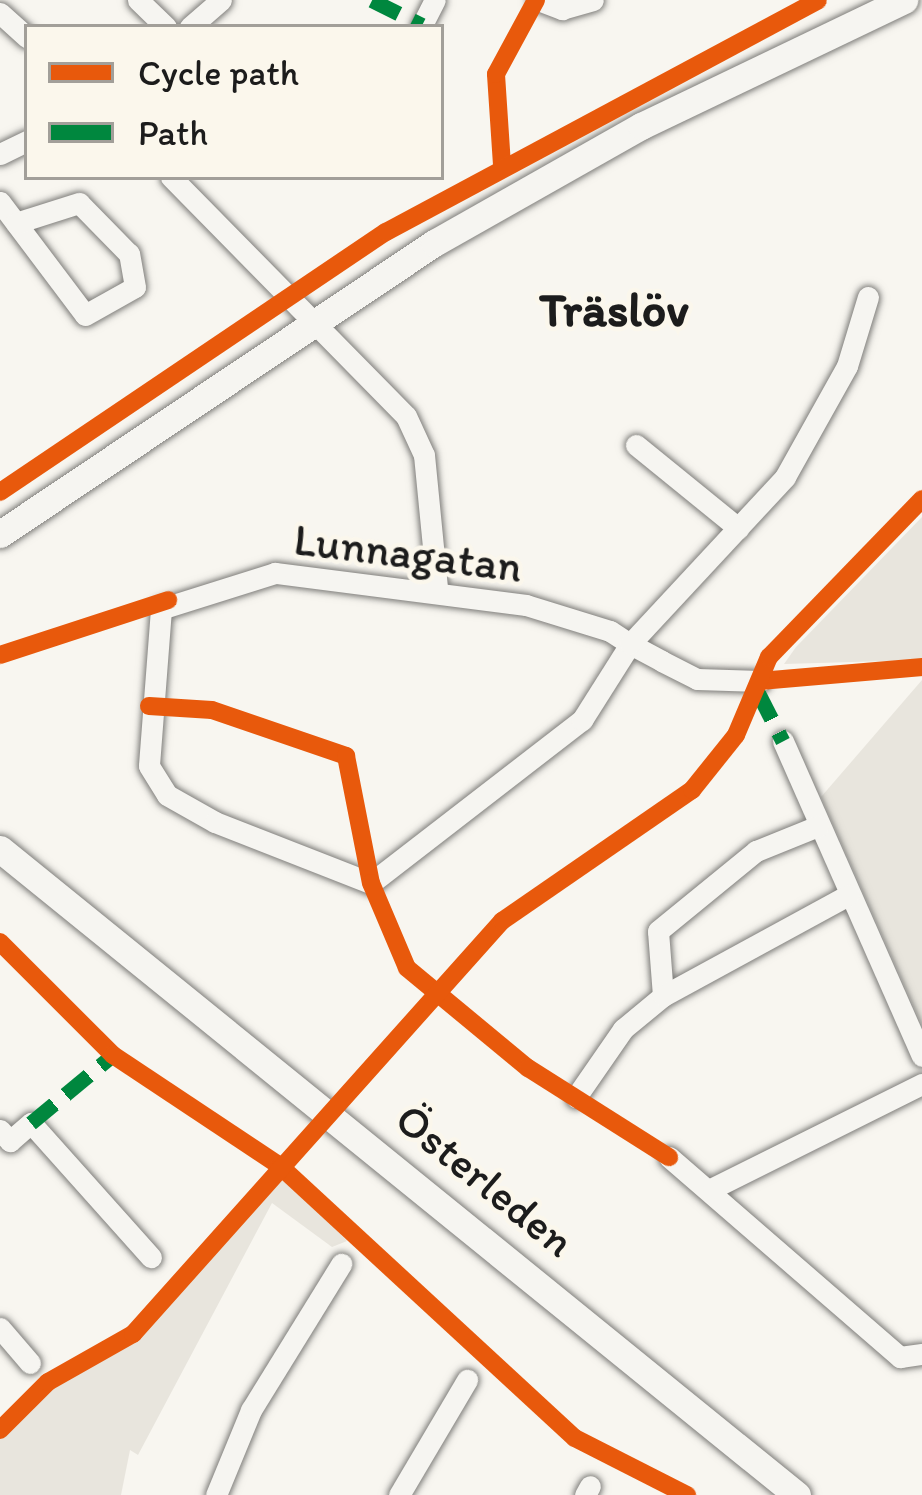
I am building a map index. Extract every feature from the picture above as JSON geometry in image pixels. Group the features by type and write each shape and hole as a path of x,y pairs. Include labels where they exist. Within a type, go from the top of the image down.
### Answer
{"street":[{"path":"138,0 163,24"},
{"path":"193,24 220,0"},
{"path":"538,0 562,9 592,0"},
{"path":"0,534 306,320 557,171 904,0"},
{"path":"0,13 24,34"},
{"path":"174,180 306,320 371,370 406,416 424,455 437,588"},
{"path":"0,202 16,223 89,317 135,287 129,254 80,202 16,223"},
{"path":"631,644 738,528 811,433 868,297"},
{"path":"636,445 738,528"},
{"name":"Lunnagatan","path":"631,644 572,731 363,888 214,822 154,779 154,629 168,600 274,573 437,588 586,621 631,644 697,679 760,681"},
{"path":"783,741 922,1056"},
{"path":"663,996 658,931 756,851 818,826"},
{"name":"Österleden","path":"0,849 797,1495"},
{"path":"576,1097 623,1028 663,996 848,896"},
{"path":"713,1188 922,1084"},
{"path":"0,1130 10,1142 31,1124 151,1257"},
{"path":"669,1157 713,1188 900,1357 922,1354"},
{"path":"216,1495 251,1411 341,1264"},
{"path":"0,1328 30,1363"},
{"path":"399,1495 467,1380"}],"shaded area":[{"path":"922,517 922,660 784,664 796,647"},
{"path":"922,680 922,1025 821,797"},
{"path":"286,1177 347,1241 332,1247 272,1203 138,1455 130,1450 121,1495 0,1495 0,1436 52,1387 146,1329 248,1206"}],"marked path":[{"path":"372,0 420,24"},
{"path":"758,692 783,741"},
{"path":"31,1123 113,1055"}],"cycle path":[{"path":"502,165 496,74 536,0"},
{"path":"0,492 386,232 818,0"},
{"path":"0,1430 48,1382 133,1334 502,921 692,790 736,735 769,657 922,499"},
{"path":"0,655 168,600"},
{"path":"760,681 922,667"},
{"path":"149,706 212,710 346,756 371,883 407,968 528,1068 669,1157"},
{"path":"0,942 113,1055 280,1166 575,1438 687,1495"}],"district":[{"name":"Träslöv","path":"614,310"}]}
